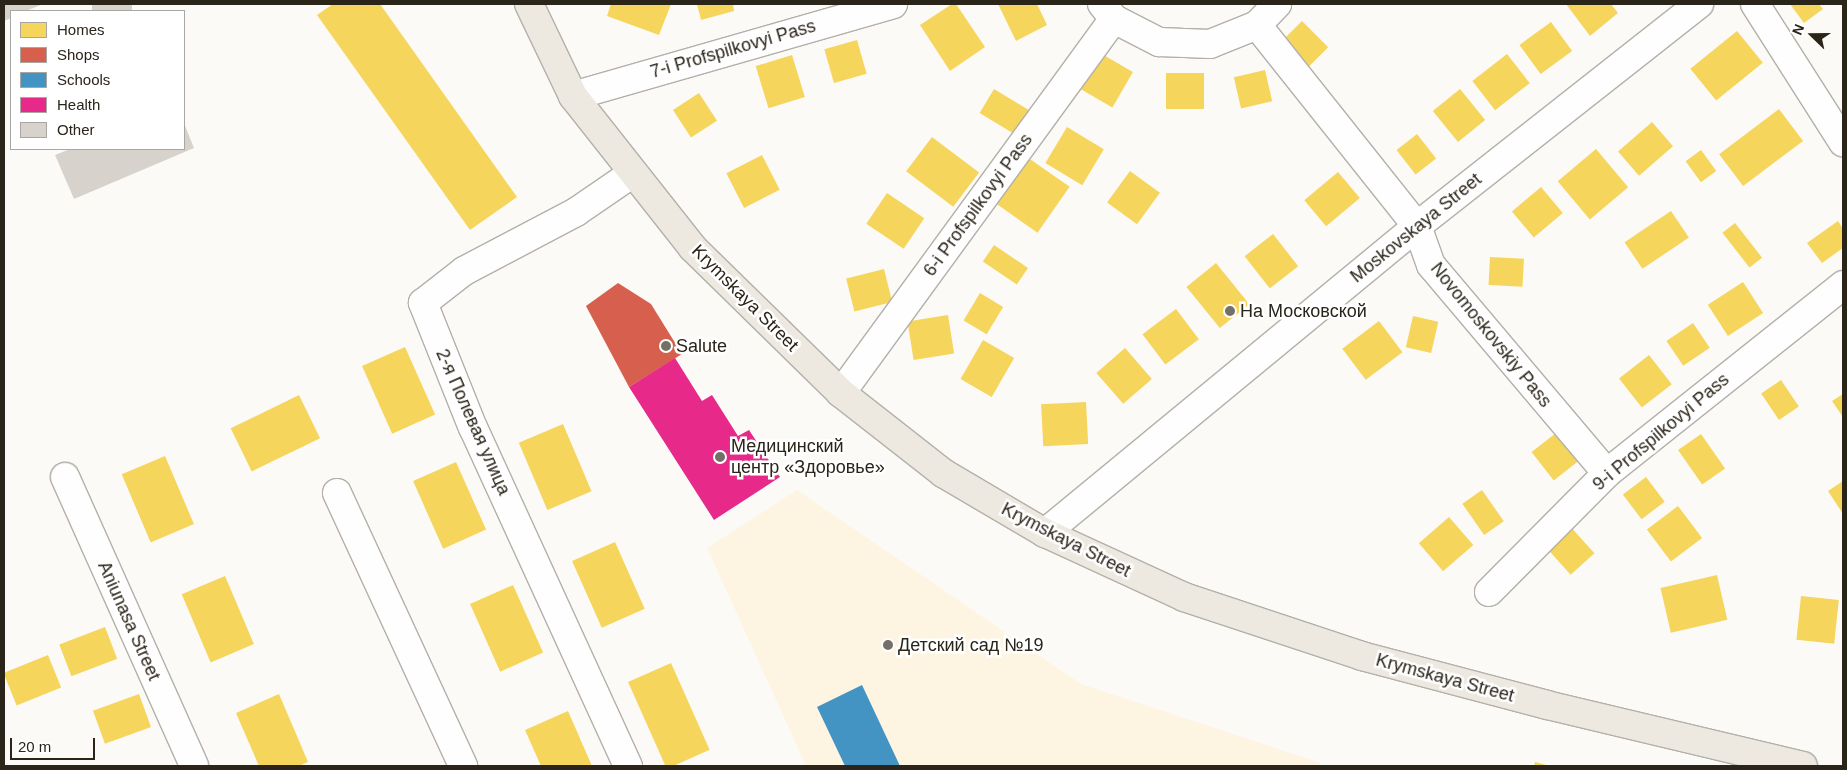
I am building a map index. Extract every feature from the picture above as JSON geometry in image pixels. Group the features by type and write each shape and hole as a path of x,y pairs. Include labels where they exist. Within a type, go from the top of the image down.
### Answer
{"main road":[{"name":"Krymskaya Street","path":"528,4 573,96 693,248 841,392 943,474 1045,533 1184,597 1362,656 1547,705 1803,766"}],"street":[{"name":"7-i Profspilkovyi Pass","path":"573,96 893,4"},
{"path":"1108,11 1159,42 1210,44 1257,25 1277,4"},
{"name":"Moskovskaya Street","path":"1045,533 1417,226 1699,4"},
{"path":"1755,4 1843,142"},
{"name":"6-i Profspilkovyi Pass","path":"841,392 1108,11"},
{"name":"Novomoskovskiy Pass","path":"1257,25 1417,226 1431,265 1607,473"},
{"name":"2-я Полевая улица","path":"628,766 473,428 423,304 464,271 576,212 634,173"},
{"name":"9-i Profspilkovyi Pass","path":"1489,592 1607,473 1843,284"},
{"name":"Aniunasa Street","path":"65,476 194,766"},
{"path":"337,493 463,766"}],"shaded area":[{"name":"Детский сад №19","path":"797,490 1081,684 1318,762 1321,766 806,766 707,548"}],"building: Homes":[{"path":"333,4 380,4 517,197 470,230 317,15"},
{"path":"611,4 671,4 659,35 607,16"},
{"path":"697,4 733,4 734,11 701,20"},
{"path":"952,4 956,4 985,47 950,71 920,25"},
{"path":"998,4 1037,4 1047,25 1016,41"},
{"path":"1566,4 1611,4 1618,13 1590,36"},
{"path":"1790,4 1819,4 1823,9 1804,23"},
{"path":"1302,21 1328,47 1308,67 1282,41"},
{"path":"1551,22 1572,51 1541,74 1519,45"},
{"path":"1737,31 1763,63 1716,101 1690,69"},
{"path":"857,40 867,74 834,83 824,49"},
{"path":"1100,53 1133,72 1112,108 1080,89"},
{"path":"1507,54 1530,83 1495,110 1472,81"},
{"path":"792,55 805,97 769,108 756,66"},
{"path":"1265,70 1272,101 1241,108 1234,77"},
{"path":"1166,73 1204,73 1204,109 1166,109"},
{"path":"994,89 1030,111 1016,135 980,113"},
{"path":"1460,89 1485,120 1458,142 1433,111"},
{"path":"699,93 717,121 691,138 673,110"},
{"path":"1779,109 1803,141 1743,186 1719,154"},
{"path":"1652,122 1673,146 1639,176 1618,152"},
{"path":"1067,127 1104,149 1082,185 1045,163"},
{"path":"1417,134 1436,158 1416,174 1397,150"},
{"path":"932,137 979,173 953,207 906,171"},
{"path":"1596,149 1628,187 1590,219 1558,181"},
{"path":"1701,150 1716,171 1701,182 1686,161"},
{"path":"762,155 780,190 744,208 726,173"},
{"path":"1027,157 1070,187 1037,233 995,203"},
{"path":"1130,171 1160,193 1137,224 1107,203"},
{"path":"1338,172 1360,198 1326,226 1304,200"},
{"path":"1541,187 1563,213 1534,237 1512,211"},
{"path":"887,193 924,218 904,249 866,224"},
{"path":"1671,211 1689,238 1642,269 1625,242"},
{"path":"1838,221 1843,229 1843,248 1822,263 1807,243"},
{"path":"1735,223 1762,258 1749,268 1722,233"},
{"path":"1273,234 1298,266 1270,288 1245,256"},
{"path":"994,245 1028,268 1017,285 983,262"},
{"path":"1490,257 1524,259 1522,287 1489,285"},
{"path":"1216,263 1249,304 1220,328 1186,287"},
{"path":"884,269 892,302 854,311 846,278"},
{"path":"1743,282 1763,313 1728,336 1708,305"},
{"path":"980,293 1003,307 987,334 964,320"},
{"path":"1176,309 1199,339 1165,365 1142,334"},
{"path":"948,315 954,354 914,360 908,321"},
{"path":"1413,316 1438,322 1431,353 1406,347"},
{"path":"1379,321 1402,352 1366,380 1342,349"},
{"path":"1693,323 1710,348 1683,366 1666,341"},
{"path":"983,340 1014,358 992,397 960,379"},
{"path":"405,347 435,415 392,434 362,366"},
{"path":"1125,348 1152,379 1123,404 1096,373"},
{"path":"1649,355 1672,384 1642,408 1619,378"},
{"path":"1781,380 1799,407 1779,420 1761,393"},
{"path":"1843,394 1843,417 1832,401"},
{"path":"299,395 320,438 252,471 231,428"},
{"path":"1086,402 1088,444 1043,446 1041,404"},
{"path":"563,424 592,491 547,510 519,443"},
{"path":"1556,433 1578,461 1554,480 1532,452"},
{"path":"1701,434 1725,468 1702,484 1678,450"},
{"path":"165,456 194,524 151,542 122,474"},
{"path":"456,462 486,530 443,549 413,481"},
{"path":"1646,477 1665,502 1641,519 1623,494"},
{"path":"1843,481 1843,514 1828,491"},
{"path":"1482,490 1504,521 1484,535 1462,504"},
{"path":"1678,506 1702,538 1671,561 1647,529"},
{"path":"1449,517 1473,545 1443,571 1419,543"},
{"path":"1569,525 1594,553 1571,575 1545,546"},
{"path":"615,542 645,609 602,628 572,561"},
{"path":"1717,575 1727,620 1671,633 1660,588"},
{"path":"225,576 254,644 211,662 182,594"},
{"path":"513,585 543,653 500,672 470,604"},
{"path":"1801,596 1839,600 1834,644 1796,640"},
{"path":"105,627 117,659 71,676 59,645"},
{"path":"48,655 61,687 17,705 4,673"},
{"path":"671,663 710,750 673,766 665,766 628,682"},
{"path":"139,694 151,727 105,744 93,711"},
{"path":"279,694 308,762 299,766 259,766 236,713"},
{"path":"568,711 592,766 541,766 525,730"},
{"path":"1535,762 1550,766 1534,766"}],"building: Shops":[{"path":"618,283 651,304 682,354 629,387 586,306"}],"building: Schools":[{"path":"862,685 900,766 845,766 817,707"}],"building: Health":[{"name":"Медицинский центр «Здоровье»","path":"675,358 702,401 712,395 738,436 749,430 780,477 714,520 629,387"}],"building: Other":[{"path":"4,4 43,4 28,10 10,10 10,18 4,21"},
{"path":"92,4 132,4 132,10 92,10"},
{"path":"185,126 194,148 74,199 55,155 68,150 185,150"}],"place":[{"name":"На Московской","path":"1230,311"},
{"name":"Salute","path":"666,346"},
{"name":"Медицинский центр «Здоровье»","path":"720,457"},
{"name":"Детский сад №19","path":"888,645"}]}
